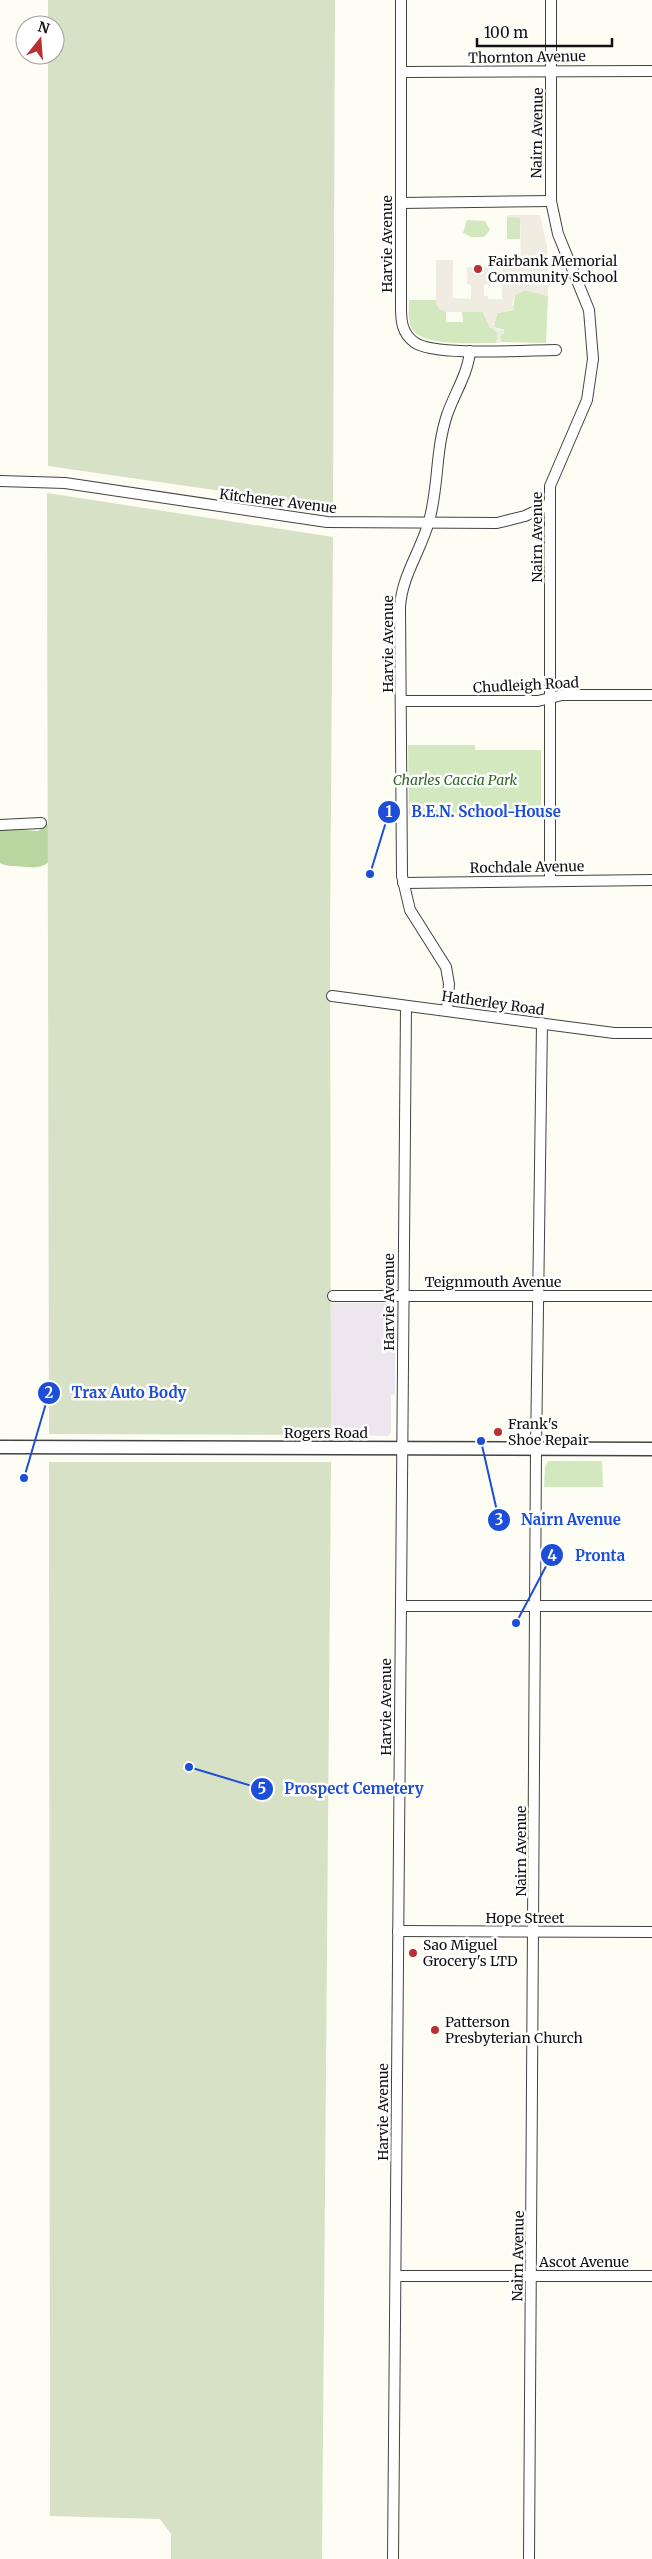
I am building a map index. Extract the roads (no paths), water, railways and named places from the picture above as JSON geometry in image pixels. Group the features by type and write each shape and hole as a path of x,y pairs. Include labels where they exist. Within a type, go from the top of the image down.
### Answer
{"street":[{"name":"Harvie Avenue","path":"401,0 401,314 403,329 420,346 470,351 464,377 452,400 442,430 437,452 429,523 400,596 403,883 410,910 446,967 449,984 447,1010"},
{"name":"Nairn Avenue","path":"550,880 550,504 553,475 581,419 593,368 589,310 558,234 551,201 551,0"},
{"name":"Thornton Avenue","path":"402,72 652,71"},
{"path":"401,202 551,201"},
{"path":"470,351 556,350"},
{"name":"Kitchener Avenue","path":"0,481 65,483 315,522 429,523 508,521 525,516 550,504"},
{"name":"Chudleigh Road","path":"401,701 551,699 562,696 652,695"},
{"path":"0,825 41,823"},
{"name":"Rochdale Avenue","path":"403,883 652,880"},
{"name":"Hatherley Road","path":"332,996 614,1033 652,1033"},
{"name":"Harvie Avenue","path":"393,2559 406,1006"},
{"name":"Nairn Avenue","path":"529,2559 536,1450 542,1023"},
{"name":"Teignmouth Avenue","path":"333,1296 652,1296"},
{"name":"Rogers Road","path":"0,1446 652,1450"},
{"path":"401,1606 652,1606"},
{"name":"Hope Street","path":"398,1931 652,1932"},
{"name":"Ascot Avenue","path":"396,2276 652,2276"}],"place":[{"name":"Fairbank Memorial Community School","path":"478,269"},
{"name":"B.E.N. School-House","path":"370,874"},
{"name":"Frank's Shoe Repair","path":"498,1432"},
{"name":"Nairn Avenue","path":"481,1441"},
{"name":"Trax Auto Body","path":"24,1478"},
{"name":"Pronta","path":"516,1623"},
{"name":"Prospect Cemetery","path":"189,1767"},
{"name":"Sao Miguel Grocery's LTD","path":"413,1953"},
{"name":"Patterson Presbyterian Church","path":"435,2030"}],"park label":[{"name":"Charles Caccia Park","path":"455,780"}]}
